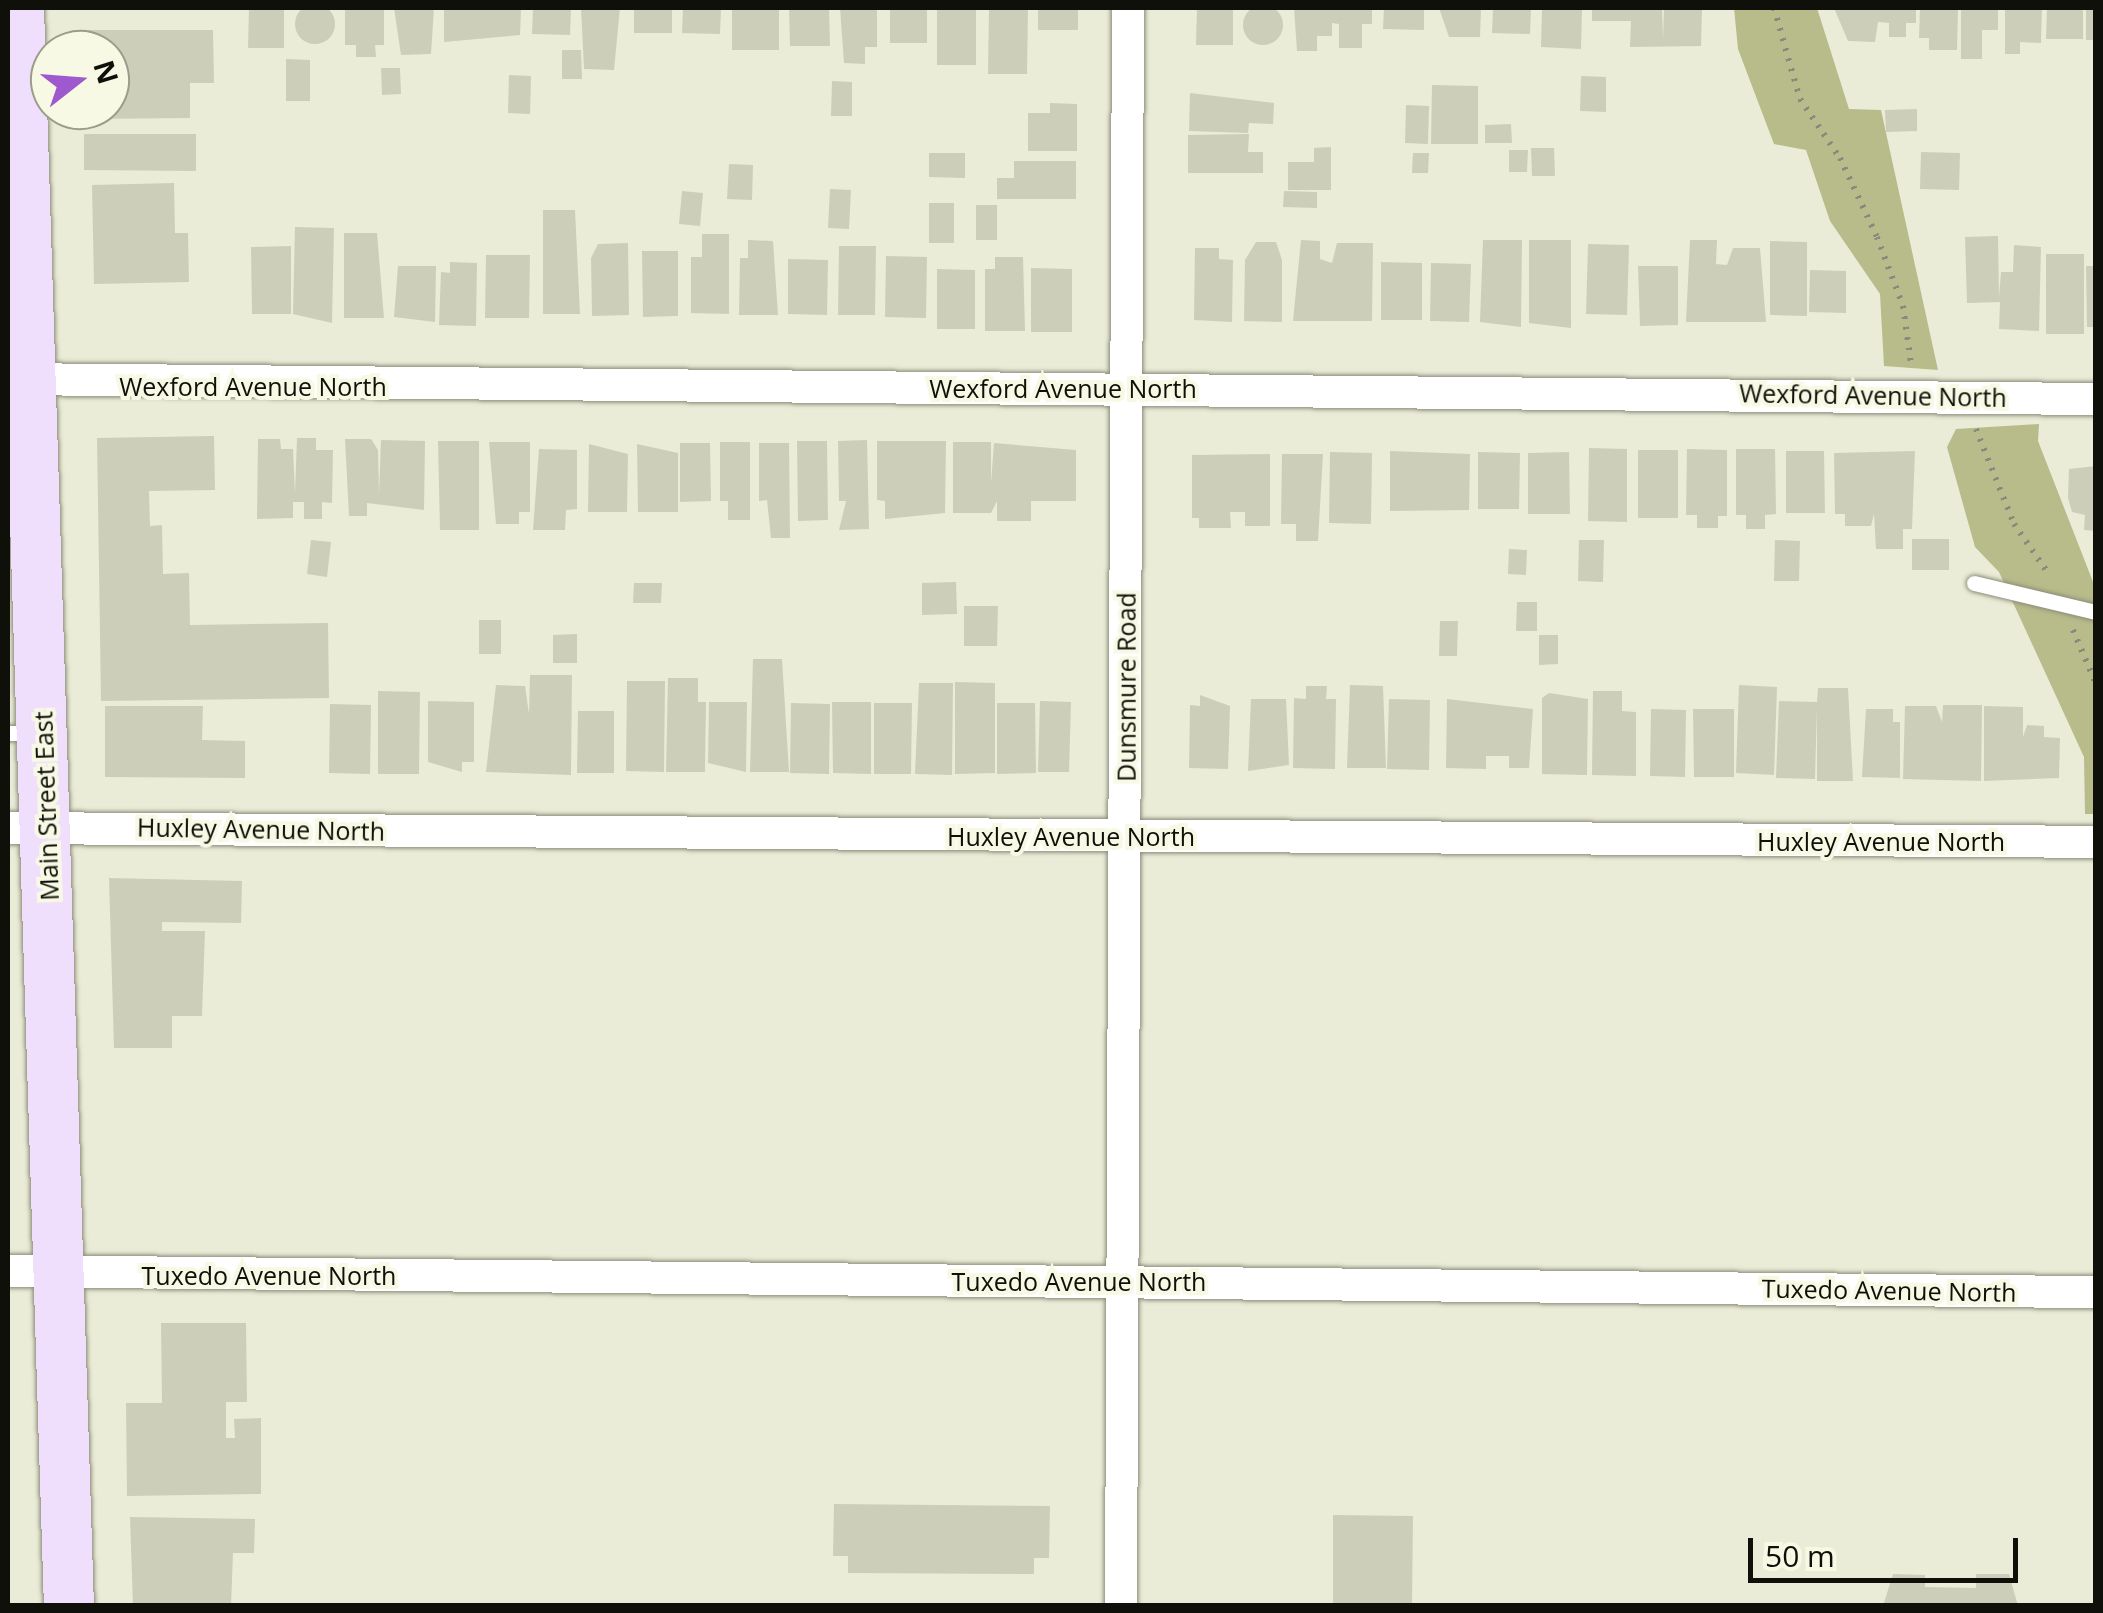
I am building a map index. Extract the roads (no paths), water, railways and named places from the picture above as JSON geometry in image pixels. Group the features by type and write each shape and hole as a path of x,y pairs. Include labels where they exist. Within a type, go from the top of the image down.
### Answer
{"main road":[{"name":"Main Street East","path":"19,8 19,380 27,827 62,1272 69,1606"}],"street":[{"name":"Dunsmure Road","path":"1122,1606 1128,8"},
{"name":"Wexford Avenue North","path":"19,380 1924,394 2096,399"},
{"name":"Huxley Avenue North","path":"27,827 2096,842"},
{"name":"Tuxedo Avenue North","path":"8,1270 2096,1292"}],"lane":[{"path":"1974,583 2096,612"}]}
